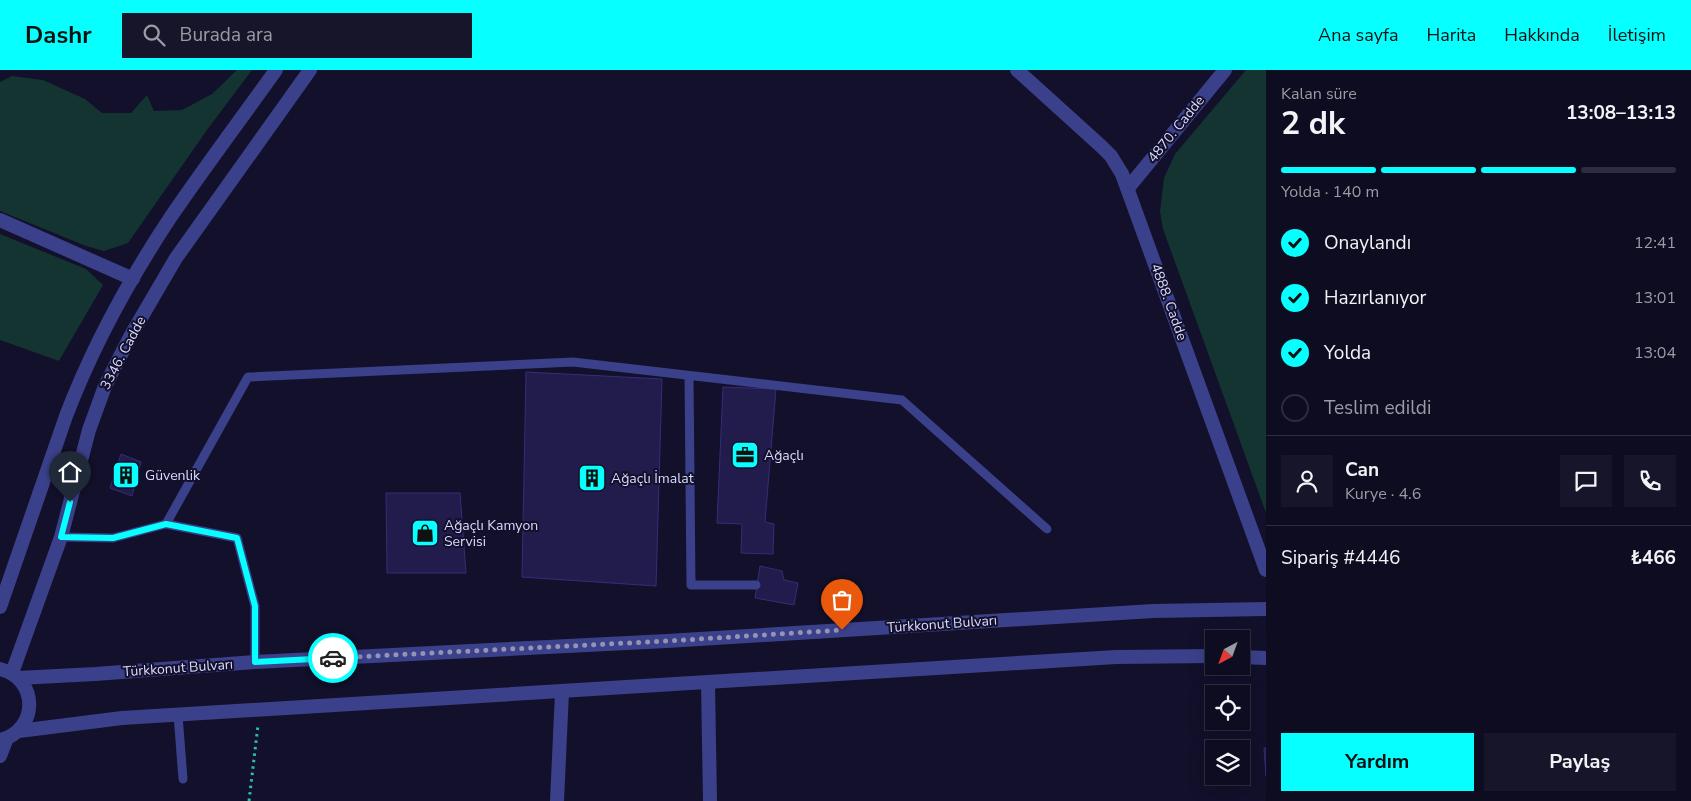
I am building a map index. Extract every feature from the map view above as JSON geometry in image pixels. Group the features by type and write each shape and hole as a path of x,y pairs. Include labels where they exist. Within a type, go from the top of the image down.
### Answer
{"street":[{"name":"3346. Cadde","path":"0,607 74,394 133,278 186,195 276,70"},
{"name":"3346. Cadde","path":"10,674 61,537 89,430 105,386 131,335 176,258 310,70"},
{"name":"4888. Cadde","path":"1017,70 1102,146 1118,168 1128,188 1266,570"},
{"name":"4870. Cadde","path":"1128,188 1225,70"},
{"path":"0,220 133,278"},
{"name":"Türkkonut Bulvarı","path":"10,674 95,674 255,662 667,641 1153,611 1266,609"},
{"path":"8,736 85,722 178,715 1116,657 1205,656"},
{"path":"1250,657 1266,658"},
{"path":"0,756 8,736 26,721 30,710 26,687 10,674"},
{"path":"708,683 710,801"},
{"path":"557,801 562,692"}],"lane":[{"path":"166,524 248,376 573,362 902,400 1047,529"},
{"path":"689,376 691,586 756,585"},
{"path":"61,537 113,538 166,524 237,538 255,606 255,662"},
{"path":"178,715 183,779"}],"path":[{"path":"249,801 260,710"}],"green space":[{"path":"237,70 252,70 207,130 128,243 104,251 86,246 0,211 0,82 12,76 43,80 85,99 102,113 131,113 147,95 154,111 182,110 212,94"},
{"path":"1246,70 1266,70 1266,513 1163,229 1160,211 1164,178 1175,154"},
{"path":"0,234 86,269 103,285 59,361 0,340"}],"building":[{"name":"Ağaçlı İmalat","path":"526,372 662,379 656,586 522,577"},
{"name":"Ağaçlı","path":"723,387 776,389 765,522 774,524 773,554 741,553 742,524 717,523"},
{"name":"Güvenlik","path":"121,454 141,462 132,496 110,488"},
{"name":"Ağaçlı Kamyon Servisi","path":"386,493 460,493 466,573 387,573"},
{"path":"760,566 782,571 784,580 798,583 794,605 755,598"},
{"path":"1264,748 1266,748 1266,776"}],"way so far":[{"path":"333,658 842,630"}],"place":[{"name":"Ağaçlı","path":"745,455"},
{"name":"Güvenlik","path":"126,475"},
{"name":"Ağaçlı İmalat","path":"592,478"},
{"name":"Ağaçlı Kamyon Servisi","path":"425,533"}],"route":[{"path":"70,502 61,537 113,538 166,524 237,538 255,606 255,662 333,658"}]}
